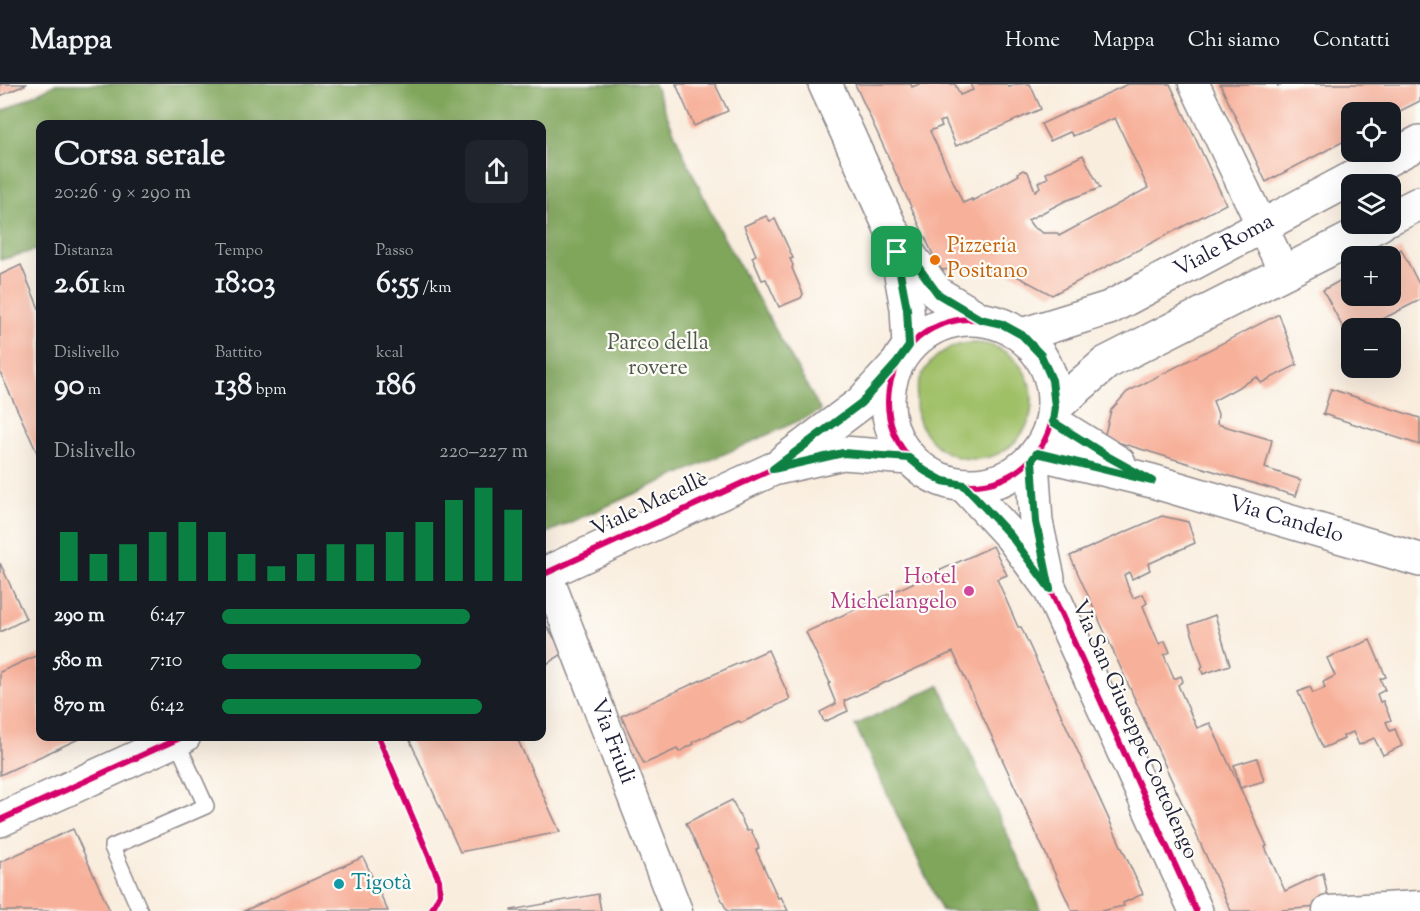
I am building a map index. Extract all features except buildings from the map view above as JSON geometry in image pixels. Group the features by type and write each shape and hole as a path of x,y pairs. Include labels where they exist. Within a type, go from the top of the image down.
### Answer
{"street":[{"path":"825,84 892,231 938,294 980,319"},
{"path":"1194,84 1260,227 1284,272"},
{"name":"Viale Roma","path":"1022,335 1109,308 1420,142"},
{"path":"1401,212 1420,203"},
{"path":"892,231 907,309 902,355 888,388 888,413 895,437 909,458 925,471 943,481 964,485 997,481 1012,475 1035,457 1047,438 1054,414 1052,380 1041,355 1022,335 1002,324 980,319 954,320 929,329 902,355"},
{"path":"1054,414 1106,363 1360,234"},
{"name":"Viale Macallè","path":"773,469 861,403 902,355"},
{"name":"Via Candelo","path":"1054,414 1107,456 1152,481"},
{"name":"Viale Macallè","path":"546,573 773,469 843,453 909,458"},
{"name":"Via Candelo","path":"1035,457 1152,481 1420,560"},
{"name":"Via San Giuseppe Cottolengo","path":"1035,457 1036,522 1050,589"},
{"name":"Via San Giuseppe Cottolengo","path":"964,485 1011,536 1050,589 1194,911"},
{"name":"Via Friuli","path":"546,579 677,911"},
{"path":"0,820 173,741"},
{"path":"1328,911 1420,906"}],"lane":[{"path":"140,911 112,847 206,806 181,741"}],"green space":[{"name":"Parco della rovere","path":"56,84 654,84 683,153 720,231 821,411 546,533 546,120 36,120 36,250 0,260 0,112"},
{"path":"974,343 996,348 1015,360 1027,379 1032,401 1027,423 1015,442 996,454 974,459 952,454 933,442 921,423 916,401 921,379 933,360 952,348"},
{"path":"940,686 1042,911 942,911 855,725"}],"cycle path":[{"path":"971,319 987,320 1003,325 1030,343 1048,370 1053,386 1054,402 1053,418 1048,434 1030,461 1003,479 987,484 971,485 955,484 939,479 912,461 894,434 889,418 888,402 889,386 894,370 912,343 939,325 955,320 971,319"},
{"path":"546,573 773,469"},
{"path":"964,485 1011,536 1050,589 1196,911"},
{"path":"0,820 173,741"},
{"path":"380,741 439,880 440,894 431,911"}],"place":[{"name":"Pizzeria Positano","path":"935,260"},
{"name":"Hotel Michelangelo","path":"969,591"},
{"name":"Tigotà","path":"339,884"}],"route":[{"path":"892,231 938,294 980,319 1002,324 1022,335 1041,355 1052,380 1055,407 1053,422 1152,481 1037,453 1032,460 1036,522 1050,589 1011,536 964,485 943,481 925,471 909,458 843,453 773,469 861,403 909,346 907,309 897,252 892,231"}]}
